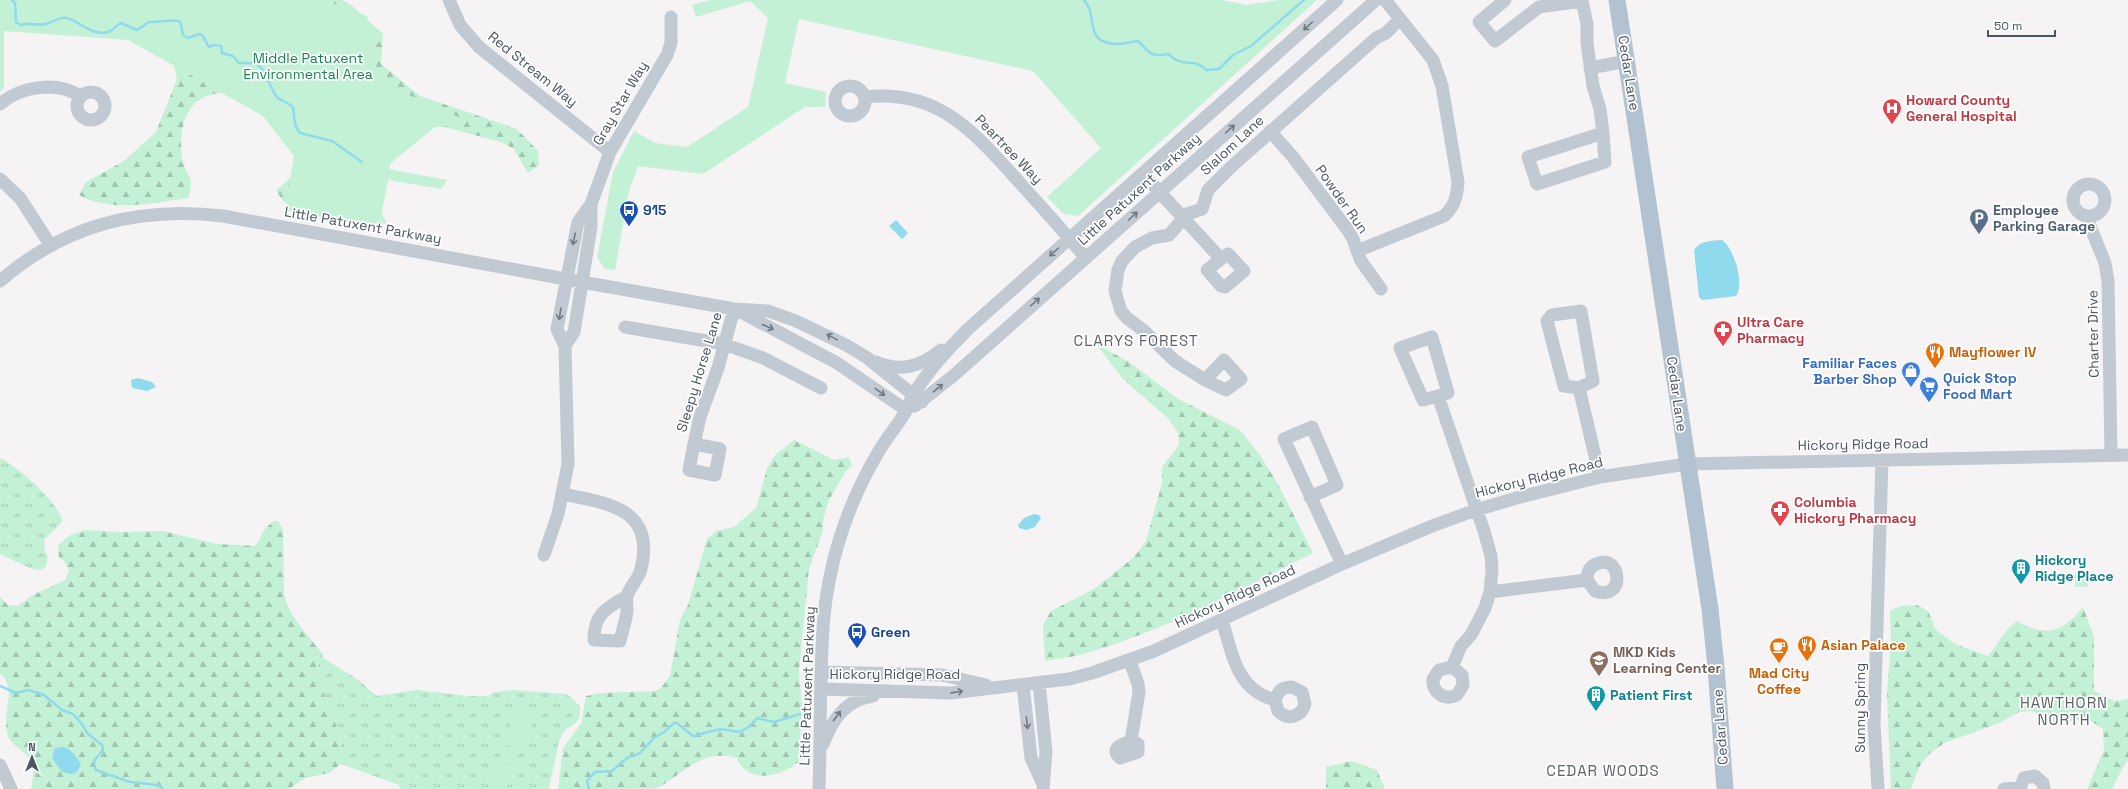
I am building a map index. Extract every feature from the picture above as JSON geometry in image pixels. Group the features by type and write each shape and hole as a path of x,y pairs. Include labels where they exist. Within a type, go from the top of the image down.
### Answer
{"main road":[{"name":"Cedar Lane","path":"1617,0 1712,625 1725,789"}],"street":[{"name":"Red Stream Way","path":"449,0 460,25 479,47 610,152"},
{"name":"Little Patuxent Parkway","path":"917,398 936,363 968,329 1337,0"},
{"name":"Little Patuxent Parkway","path":"819,789 824,615 830,582 842,530 853,502 879,451 906,410 917,398 1086,258 1376,0"},
{"path":"1357,251 1437,220 1450,211 1456,199 1458,182 1438,72 1428,51 1385,0"},
{"path":"1505,0 1479,22 1495,41 1536,3 1582,1 1587,24 1590,68 1593,86 1600,109 1605,162 1537,184 1528,157 1602,133"},
{"name":"Gray Star Way","path":"565,346 557,329 565,279 578,222 591,204 610,152 667,55 671,43 671,17"},
{"name":"Slalom Lane","path":"1205,380 1175,361 1121,311 1115,291 1118,270 1128,254 1144,241 1172,233 1187,214 1202,209 1208,190 1270,131 1376,38 1386,33 1400,19"},
{"path":"1590,68 1627,62"},
{"path":"0,104 20,93 42,88 65,89 80,96"},
{"name":"Peartree Way","path":"864,97 880,95 922,101 955,118 981,140 1086,258"},
{"name":"Powder Run","path":"1270,131 1293,157 1347,229 1366,269 1381,289"},
{"path":"1142,174 1221,259"},
{"path":"0,179 20,198 51,246"},
{"name":"Gray Star Way","path":"565,346 574,332 591,227 591,204"},
{"name":"Little Patuxent Parkway","path":"0,281 30,258 51,246 100,224 124,218 168,212 194,212 255,221 582,282 734,308 768,311 796,320 826,333 866,357 917,398"},
{"name":"Charter Drive","path":"2086,216 2105,264 2108,281 2111,455"},
{"name":"Little Patuxent Parkway","path":"734,308 837,363 906,410"},
{"name":"Sleepy Horse Lane","path":"694,444 700,417 718,368 734,308"},
{"path":"1581,311 1593,381 1579,388 1564,386 1547,321 1552,315 1581,311"},
{"path":"625,327 724,344 763,358 821,388"},
{"path":"866,357 886,366 896,368 912,366 930,358 968,329"},
{"path":"1432,337 1448,393 1438,396 1423,400 1400,348 1432,337"},
{"path":"544,555 553,534 563,494 569,451 565,346"},
{"path":"1579,388 1600,477"},
{"path":"1438,396 1491,556 1490,592 1479,622 1461,646 1452,667"},
{"path":"1310,497 1337,485 1312,427 1284,439 1310,497 1342,564"},
{"name":"Hickory Ridge Road","path":"822,689 951,693 1069,679 1130,661 1342,564 1432,526 1476,510 1558,486 1600,477 1687,464 2128,455"},
{"name":"Sunny Spring","path":"1878,789 1874,725 1882,460"},
{"path":"563,494 616,506 626,512 636,524 643,539 643,560 641,570 627,596"},
{"path":"1490,592 1587,580"},
{"path":"1222,620 1236,665 1244,680 1262,697 1275,700"},
{"path":"1130,661 1138,684 1139,692 1132,741"},
{"name":"Hickory Ridge Road","path":"822,672 942,675 992,687"},
{"path":"1039,683 1046,752 1043,785"},
{"path":"1023,685 1031,758 1043,785"},
{"path":"820,751 831,724 844,708 863,697 897,692"},
{"path":"0,765 11,789"},
{"path":"2004,789 2020,789 2024,778 2035,776 2043,783 2044,789"}],"green space":[{"name":"Middle Patuxent Environmental Area","path":"0,0 342,0 350,4 383,34 381,64 420,96 517,129 538,151 539,165 528,173 514,149 501,142 437,125 410,126 373,197 387,224 310,210 284,202 276,191 297,171 299,143 234,91 217,93 199,100 188,113 184,122 181,149 183,164 191,184 188,198 133,205 105,204 92,201 79,195 86,182 124,161 156,132 177,79 174,65 129,33"},
{"name":"Middle Patuxent Environmental Area","path":"0,0 325,0 367,16 379,82 461,118 458,126 435,127 391,163 389,169 447,180 441,189 388,180 379,227 285,210 294,156 263,116 128,40 4,31 4,89 0,91"},
{"path":"710,0 1221,0 1247,5 1280,0 1317,0 1078,216 1064,214 1047,197 1101,148 1033,71 799,19 785,83 826,92 825,107 805,107 703,174 638,166 629,191 615,270 605,269 597,257 613,172 634,131 655,143 687,147 748,107 768,18 750,1 696,17 692,5"},
{"path":"1096,344 1128,361 1178,399 1240,430 1260,455 1279,486 1313,553 1204,607 1148,632 1085,654 1045,661 1043,625 1051,611 1094,589 1134,557 1146,541 1162,483 1162,467 1179,445 1178,432 1169,419 1123,379"},
{"path":"794,440 834,460 849,457 852,466 846,471 829,500 823,520 823,530 809,569 799,671 802,707 799,761 784,771 766,776 749,772 742,767 737,758 714,756 695,763 658,788 558,789 563,748 581,724 586,696 600,693 655,691 661,688 670,676 680,620 688,605 707,539 716,531 734,527 756,508 767,469 774,456"},
{"path":"0,458 16,468 37,486 55,506 60,515 62,522 44,540 45,551 48,557 46,566 41,570 32,569 0,554"},
{"path":"273,521 278,521 283,530 284,595 290,611 295,619 322,653 323,658 318,663 319,676 322,689 340,739 342,751 341,764 329,773 305,778 289,789 31,789 33,768 29,757 12,742 7,732 6,717 9,693 5,679 0,673 0,597 8,605 18,606 33,595 65,580 69,571 65,562 59,558 58,545 70,535 87,530 121,532 163,531 217,544 255,546 263,531"},
{"path":"2075,572 2088,572 2088,587 2075,587"},
{"path":"1917,605 1928,611 1936,630 1955,644 1988,656 2005,632 2017,621 2037,630 2053,630 2068,622 2083,607 2094,637 2094,691 2114,701 2128,699 2128,760 2112,789 2087,789 2104,750 2103,729 2086,718 2053,725 2044,716 2031,711 2019,712 1997,724 1944,743 1928,755 1919,767 1911,789 1891,789 1887,695 1891,639 1890,611 1901,606"},
{"path":"323,658 360,681 376,696 418,690 468,696 488,696 494,692 513,690 565,694 571,697 580,707 580,716 576,723 565,730 559,741 549,789 401,789 399,785 341,764 342,751 340,739 322,689 319,676 318,663"},
{"path":"515,711 534,717 524,750 505,745"},
{"path":"494,756 503,759 501,766 505,767 506,763 519,767 515,783 511,782 510,785 507,785 506,788 509,789 494,789 494,787 488,785 494,764 492,763"},
{"path":"1351,761 1377,770 1385,789 1326,789 1326,767"}],"water":[{"path":"896,220 908,233 902,239 889,226"},
{"path":"1722,240 1731,250 1737,266 1739,283 1736,296 1702,300 1699,297 1694,250 1700,244"},
{"path":"138,378 152,382 156,387 147,391 132,388 131,380"},
{"path":"1034,514 1039,515 1041,518 1035,527 1026,530 1019,528 1018,525 1024,518"},
{"path":"64,747 74,754 81,765 76,773 72,774 62,772 52,758 55,748"}],"waterway":[{"path":"12,0 15,3 16,22 21,25 43,24 61,18 67,18 88,29 103,33 110,31 121,23 137,30 149,22 178,21 181,23 183,35 188,38 199,34 202,35 209,47 214,45 221,46 222,53 233,56 239,63 256,63 266,73 277,97 292,106 297,129 300,133 332,141 362,162"},
{"path":"1084,0 1090,10 1095,34 1102,41 1119,44 1138,41 1151,53 1157,55 1168,54 1174,59 1197,64 1206,70 1219,69 1233,55 1251,46 1304,0"},
{"path":"0,686 16,693 28,690 44,695 62,710 73,714 82,724 87,733 102,745 103,750 94,761 96,770 130,782 158,785 163,789"},
{"path":"589,789 587,781 595,772 612,771 627,758 640,753 654,738 674,723 677,723 693,736 720,729 740,732 750,726 757,718 774,722 800,714"}],"place":[{"name":"Howard County General Hospital","path":"1892,125"},
{"name":"915","path":"629,227"},
{"name":"Employee Parking Garage","path":"1979,235"},
{"name":"Ultra Care Pharmacy","path":"1723,347"},
{"name":"Mayflower IV","path":"1935,369"},
{"name":"Familiar Faces Barber Shop","path":"1911,388"},
{"name":"Quick Stop Food Mart","path":"1929,403"},
{"name":"Columbia Hickory Pharmacy","path":"1780,527"},
{"name":"Hickory Ridge Place","path":"2021,585"},
{"name":"Green","path":"857,649"},
{"name":"Asian Palace","path":"1807,662"},
{"name":"Mad City Coffee","path":"1779,664"},
{"name":"MKD Kids Learning Center","path":"1599,677"},
{"name":"Patient First","path":"1596,712"}],"district":[{"name":"CLARYS FOREST","path":"1136,341"},
{"name":"HAWTHORN NORTH","path":"2064,712"},
{"name":"CEDAR WOODS","path":"1603,771"}]}
